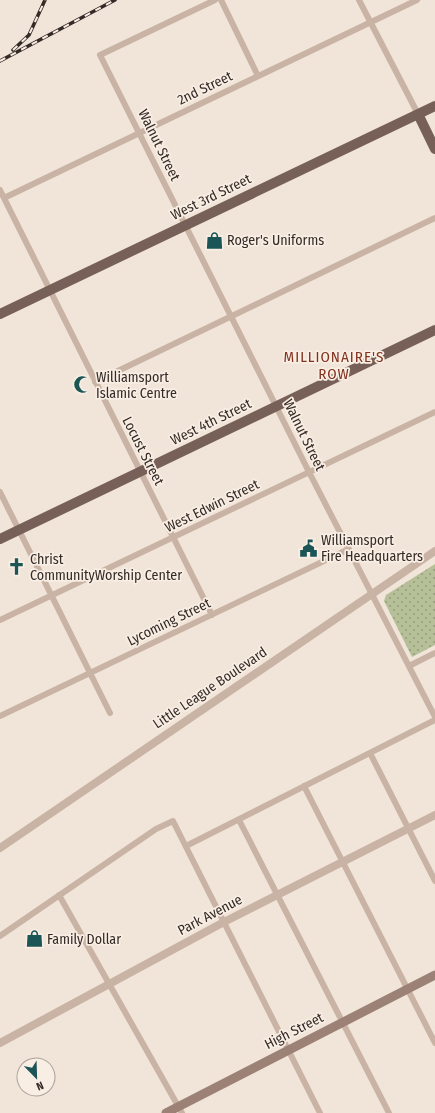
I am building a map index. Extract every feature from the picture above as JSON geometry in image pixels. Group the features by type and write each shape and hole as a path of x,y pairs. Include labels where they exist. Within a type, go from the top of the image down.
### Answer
{"main road":[{"name":"West 3rd Street","path":"0,314 435,106"},
{"path":"418,114 435,149"},
{"name":"West 4th Street","path":"0,539 435,330"},
{"name":"High Street","path":"166,1113 180,1110 288,1050 435,975"}],"street":[{"name":"Walnut Street","path":"215,0 100,55 309,472 435,718"},
{"path":"221,0 258,76"},
{"path":"359,0 418,114"},
{"name":"2nd Street","path":"4,198 417,0"},
{"name":"Locust Street","path":"0,190 212,615"},
{"path":"95,382 435,218"},
{"name":"West Edwin Street","path":"0,620 435,412"},
{"path":"0,492 110,713"},
{"name":"Lycoming Street","path":"0,716 349,549"},
{"name":"Little League Boulevard","path":"0,848 371,593 435,551"},
{"path":"409,666 435,653"},
{"path":"186,846 435,718"},
{"path":"370,752 435,881"},
{"path":"304,786 435,1043"},
{"name":"Park Avenue","path":"0,1043 224,922 435,815"},
{"path":"238,820 278,895 388,1113"},
{"path":"0,936 156,829 173,821 320,1113"},
{"path":"59,895 180,1110"}],"green space":[{"path":"435,564 435,645 412,657 384,601 386,595"}],"railway":[{"path":"13,50 29,35 45,0"},
{"path":"0,61 115,0"}],"place":[{"name":"Roger's Uniforms","path":"214,240"},
{"name":"Williamsport Islamic Centre","path":"83,385"},
{"name":"Williamsport Fire Headquarters","path":"308,548"},
{"name":"Christ CommunityWorship Center","path":"17,567"},
{"name":"Family Dollar","path":"34,939"}],"district":[{"name":"MILLIONAIRE'S ROW","path":"334,366"}]}
